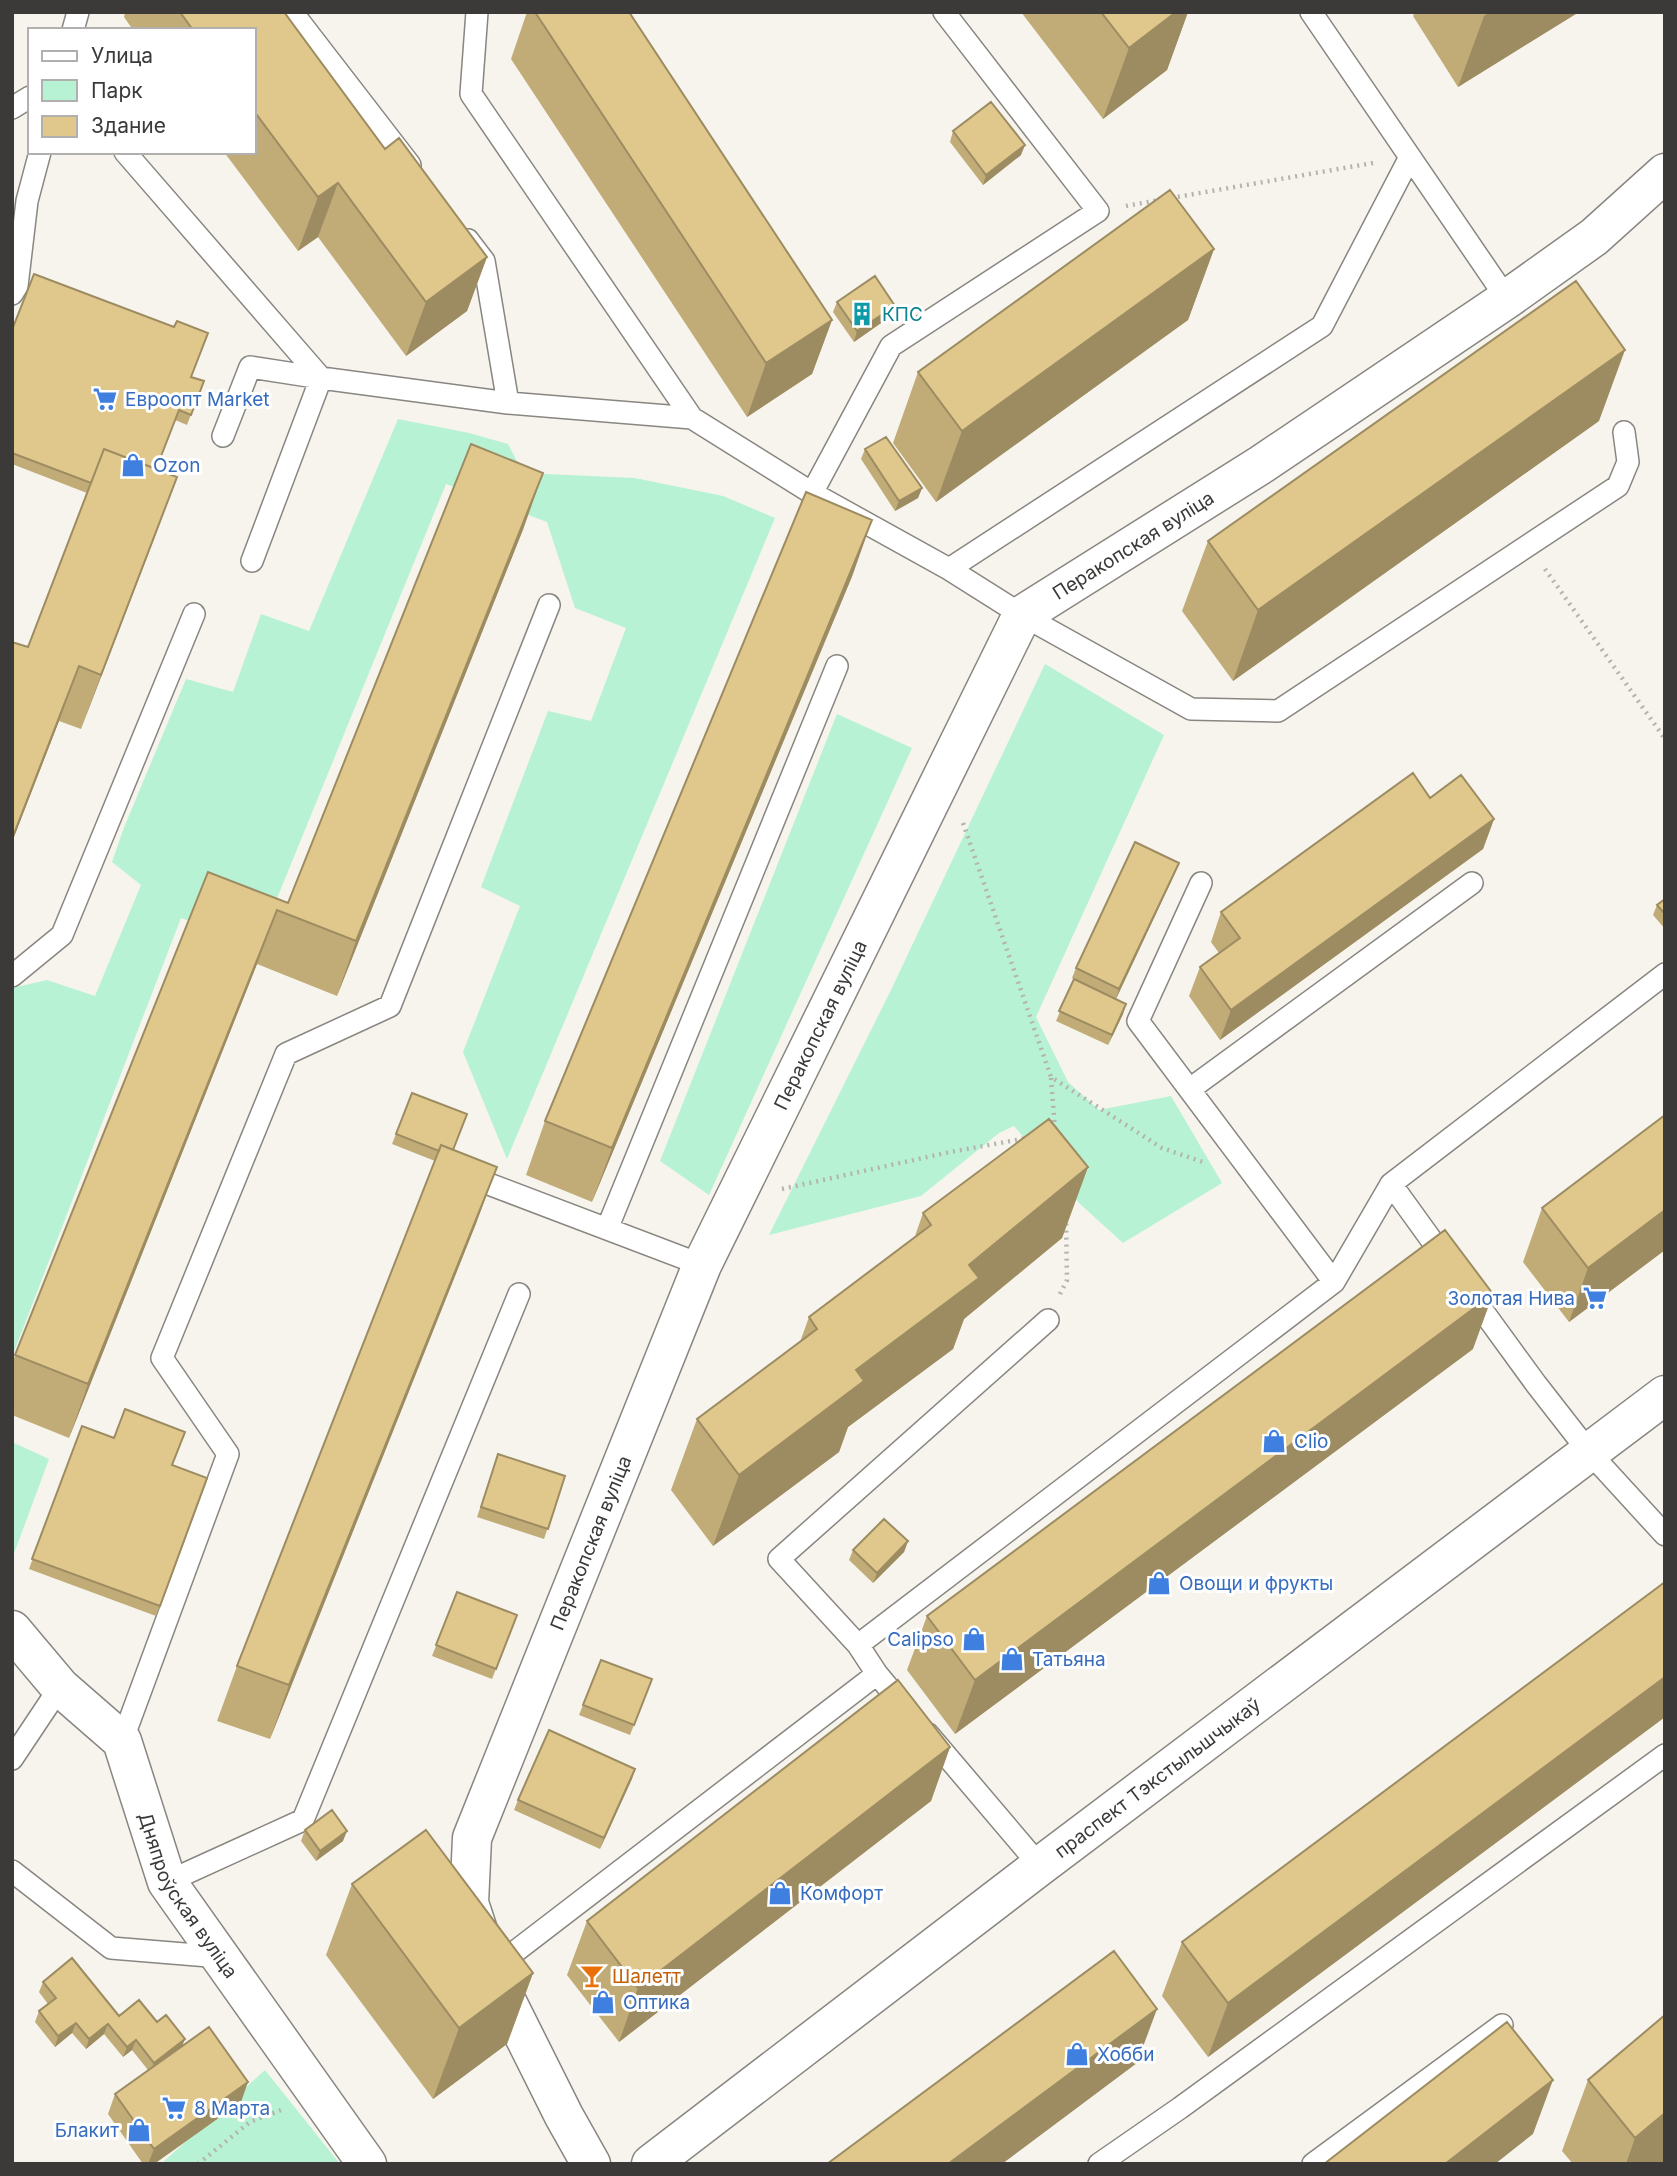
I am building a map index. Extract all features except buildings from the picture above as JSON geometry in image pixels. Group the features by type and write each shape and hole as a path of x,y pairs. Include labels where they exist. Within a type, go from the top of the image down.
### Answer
{"street":[{"name":"Перакопская вуліца","path":"591,2164 491,1970 468,1903 472,1838 702,1265 1022,615 1262,464 1507,299 1594,237 1665,173"},
{"name":"праспект Тэкстыльшчыкаў","path":"651,2164 1040,1866 1665,1395"},
{"path":"12,1630 60,1687 122,1741"},
{"name":"Дняпроўская вуліца","path":"122,1741 167,1882 368,2164"}],"lane":[{"path":"292,12 425,185"},
{"path":"477,12 471,94 692,418 812,493 1191,709 1278,711 1618,486 1628,462 1624,432"},
{"path":"812,493 891,346 1098,211 944,12"},
{"path":"1311,12 1507,299"},
{"path":"12,108 28,98"},
{"path":"12,294 17,286 27,201 39,154"},
{"path":"127,154 321,378"},
{"path":"949,569 1322,326 1410,157"},
{"path":"459,228 484,261 508,403"},
{"path":"223,436 250,367 508,403 692,418"},
{"path":"253,561 321,378"},
{"path":"122,1741 228,1454 162,1358 286,1054 390,1006 549,605"},
{"path":"12,976 62,935 194,614"},
{"path":"607,1229 837,667"},
{"path":"1201,883 1138,1021 1334,1282"},
{"path":"1189,1089 1472,883"},
{"path":"858,1645 1334,1282 1391,1184 1665,974"},
{"path":"455,1171 702,1265"},
{"path":"1391,1184 1536,1384 1589,1452 1665,1535"},
{"path":"167,1882 303,1820 519,1294"},
{"path":"1040,1866 877,1674 858,1645 779,1559 1048,1320"},
{"path":"491,1970 877,1674"},
{"path":"12,1759 60,1687"},
{"path":"1100,2164 1192,2100 1665,1755"},
{"path":"12,1871 111,1948 221,1957"},
{"path":"1313,2164 1502,2025"}],"path":[{"path":"1098,211 1410,157"},
{"path":"1528,546 1665,739"},
{"path":"945,770 1051,1077 1056,1133"},
{"path":"1051,1077 1162,1148 1259,1182"},
{"path":"734,1200 950,1152 1029,1138"},
{"path":"1048,1320 1067,1280 1065,1210"},
{"path":"198,2164 250,2122 277,2111 325,2104"}],"green space":[{"path":"398,419 508,444 523,473 635,478 723,496 775,518 507,1159 463,1052 520,906 481,887 548,711 591,721 626,628 575,608 547,522 446,484 258,945 181,918 12,1357 12,988 47,980 95,996 141,885 112,862 186,679 233,692 261,614 309,631"},
{"path":"1045,664 1164,735 1036,1017 1068,1082 1099,1110 1171,1096 1222,1183 1123,1243 1079,1203 1014,1126 999,1133 921,1196 769,1235 891,990"},
{"path":"837,714 912,748 709,1195 660,1161"},
{"path":"12,1442 49,1459 12,1559"},
{"path":"265,2070 340,2164 161,2164"}],"place":[{"name":"КПС","path":"862,314"},
{"name":"Евроопт Market","path":"105,399"},
{"name":"Ozon","path":"133,465"},
{"name":"Золотая Нива","path":"1595,1298"},
{"name":"Clio","path":"1274,1441"},
{"name":"Овощи и фрукты","path":"1159,1583"},
{"name":"Calipso","path":"974,1639"},
{"name":"Татьяна","path":"1012,1659"},
{"name":"Комфорт","path":"780,1893"},
{"name":"Шалетт","path":"592,1976"},
{"name":"Оптика","path":"603,2002"},
{"name":"Хобби","path":"1077,2054"},
{"name":"8 Марта","path":"174,2108"},
{"name":"Блакит","path":"139,2130"}]}
